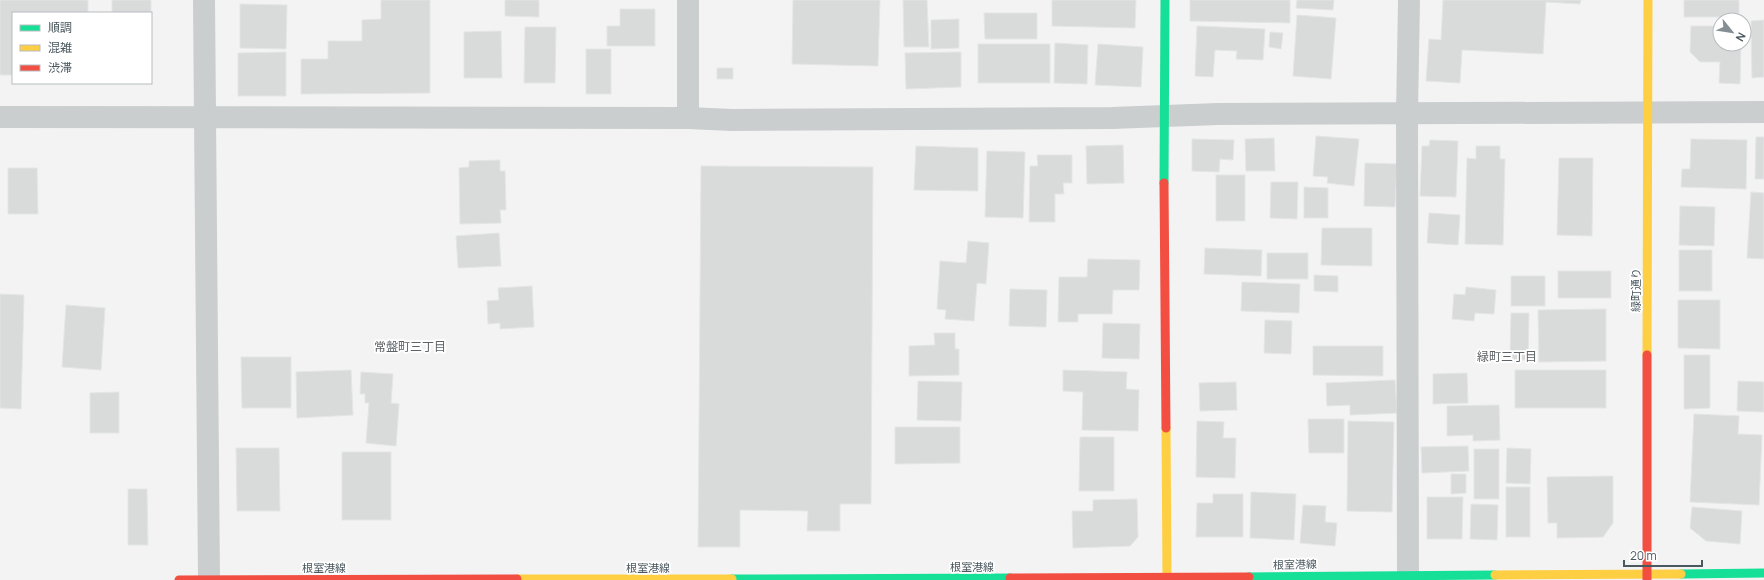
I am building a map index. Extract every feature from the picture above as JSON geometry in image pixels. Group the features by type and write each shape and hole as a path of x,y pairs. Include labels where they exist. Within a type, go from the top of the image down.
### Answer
{"main road":[{"path":"1165,0 1163,115 1167,579"},
{"name":"緑町通り","path":"1647,577 1648,0"},
{"name":"根室港線","path":"179,580 1167,579 1408,575 1647,577 1764,573"}],"street":[{"path":"204,0 209,580"},
{"path":"688,0 688,118"},
{"path":"1408,575 1407,114 1409,0"},
{"path":"0,117 204,116 688,118 764,120 1096,118 1163,115 1764,112"}],"building":[{"path":"0,0 88,0 88,12 12,12 12,75 0,75"},
{"path":"112,0 151,0 151,12 112,12"},
{"path":"381,0 430,0 430,93 301,94 301,59 328,59 328,41 362,41 362,20 381,19"},
{"path":"505,0 539,0 539,17 505,16"},
{"path":"793,0 880,0 878,66 792,64"},
{"path":"903,0 927,0 929,47 904,47"},
{"path":"1052,0 1136,0 1135,28 1052,26"},
{"path":"1190,0 1290,0 1290,23 1190,21"},
{"path":"1297,0 1334,0 1333,10 1296,8"},
{"path":"1443,0 1581,0 1580,4 1546,2 1543,54 1462,50 1460,83 1426,81 1429,39 1441,40"},
{"path":"1684,0 1739,0 1739,12 1712,12 1712,17 1684,17"},
{"path":"240,4 287,5 286,49 240,48"},
{"path":"620,9 655,9 655,46 607,46 607,26 620,26"},
{"path":"984,13 1037,13 1037,39 985,39"},
{"path":"1297,15 1336,18 1331,79 1293,76"},
{"path":"959,19 959,48 931,49 931,20"},
{"path":"1764,20 1764,77 1752,78 1752,21"},
{"path":"1197,26 1265,29 1263,60 1236,59 1237,51 1215,50 1213,77 1195,76"},
{"path":"1691,26 1712,26 1712,52 1741,52 1740,84 1719,83 1720,62 1700,62 1690,52"},
{"path":"525,27 556,27 555,83 524,83"},
{"path":"501,31 502,78 464,78 464,32"},
{"path":"1270,32 1283,33 1281,49 1269,47"},
{"path":"1055,43 1088,45 1087,84 1054,83"},
{"path":"978,44 1050,44 1050,83 978,83"},
{"path":"1098,44 1143,47 1141,87 1095,85"},
{"path":"586,49 611,49 611,94 586,94"},
{"path":"286,52 286,96 238,96 238,53"},
{"path":"961,52 961,87 906,89 905,53"},
{"path":"717,68 733,68 733,79 717,79"},
{"path":"1316,136 1359,139 1354,186 1327,183 1328,177 1313,176"},
{"path":"1756,137 1764,137 1764,179 1755,179"},
{"path":"1274,138 1275,171 1246,171 1245,139"},
{"path":"1192,139 1234,140 1233,160 1220,159 1219,172 1192,171"},
{"path":"1691,139 1747,140 1746,189 1681,187 1682,169 1690,169"},
{"path":"1430,140 1458,141 1456,197 1420,196 1422,146 1429,146"},
{"path":"1123,145 1124,183 1087,184 1086,146"},
{"path":"916,146 978,148 978,191 914,190"},
{"path":"1476,146 1500,146 1500,159 1505,159 1503,245 1465,244 1467,158 1476,159"},
{"path":"987,151 1025,152 1023,218 985,217"},
{"path":"1037,155 1072,155 1072,183 1063,183 1064,194 1055,194 1055,222 1029,222 1030,166 1038,166"},
{"path":"1559,158 1593,158 1592,236 1557,235"},
{"path":"500,160 500,171 505,171 506,210 500,210 501,223 460,224 459,168 469,167 469,161"},
{"path":"1365,163 1397,164 1395,207 1364,206"},
{"path":"701,166 873,167 871,504 840,504 840,531 807,531 808,511 740,510 740,547 698,547"},
{"path":"8,168 37,168 38,214 8,214"},
{"path":"1216,175 1245,175 1245,221 1216,221"},
{"path":"1271,182 1298,182 1297,219 1270,218"},
{"path":"1304,187 1328,188 1328,218 1304,218"},
{"path":"1751,192 1764,193 1764,259 1747,258"},
{"path":"1680,206 1715,207 1714,246 1679,245"},
{"path":"1429,213 1460,215 1458,245 1427,243"},
{"path":"1322,228 1372,228 1372,266 1321,265"},
{"path":"499,233 501,266 458,268 456,236"},
{"path":"968,241 989,243 986,284 977,283 974,321 945,319 946,310 937,309 940,261 966,263"},
{"path":"1205,248 1262,250 1261,276 1204,274"},
{"path":"1679,250 1712,250 1712,291 1679,291"},
{"path":"1267,253 1308,253 1308,279 1267,279"},
{"path":"1088,259 1140,260 1139,290 1113,290 1112,314 1078,314 1078,322 1058,322 1059,277 1087,277"},
{"path":"1558,271 1611,271 1611,298 1558,298"},
{"path":"1314,275 1338,276 1338,292 1314,291"},
{"path":"1511,276 1545,276 1545,306 1511,306"},
{"path":"1242,282 1300,284 1299,313 1241,311"},
{"path":"532,286 534,327 500,329 500,323 488,324 487,301 499,300 498,288"},
{"path":"1466,287 1496,290 1494,314 1475,313 1474,321 1452,319 1454,294 1465,295"},
{"path":"1010,289 1047,290 1046,327 1009,326"},
{"path":"0,294 24,295 21,409 0,408"},
{"path":"1678,300 1720,300 1720,349 1678,348"},
{"path":"66,305 105,308 101,370 62,367"},
{"path":"1606,309 1606,361 1539,362 1538,310"},
{"path":"1511,313 1529,313 1528,360 1510,360"},
{"path":"1265,320 1292,321 1291,354 1264,353"},
{"path":"1103,323 1140,324 1139,359 1102,358"},
{"path":"934,333 955,333 955,349 959,349 959,375 909,376 909,346 935,345"},
{"path":"1313,346 1383,346 1383,376 1313,375"},
{"path":"1684,355 1710,355 1710,408 1684,409"},
{"path":"241,357 291,357 291,408 242,408"},
{"path":"351,370 353,415 297,418 296,372"},
{"path":"1063,370 1127,372 1126,389 1139,390 1138,431 1082,430 1083,392 1063,391"},
{"path":"1515,370 1606,370 1606,408 1515,408"},
{"path":"361,372 393,374 391,403 399,404 396,446 366,443 369,403 365,403 365,394 360,394"},
{"path":"1467,373 1468,403 1433,404 1433,374"},
{"path":"1395,380 1397,413 1350,415 1350,405 1327,406 1326,383"},
{"path":"918,381 962,382 961,421 917,420"},
{"path":"1738,381 1764,382 1764,412 1737,411"},
{"path":"1236,382 1237,410 1200,411 1199,383"},
{"path":"119,392 119,433 90,433 90,393"},
{"path":"1499,405 1500,440 1473,441 1473,435 1447,436 1447,406"},
{"path":"1694,414 1739,416 1738,434 1762,435 1759,505 1690,502"},
{"path":"1308,419 1344,419 1344,453 1309,453"},
{"path":"1197,421 1224,422 1223,438 1236,438 1235,478 1196,477"},
{"path":"1348,421 1394,422 1392,512 1347,511"},
{"path":"895,427 960,427 960,463 895,464"},
{"path":"1080,437 1114,437 1114,491 1079,491"},
{"path":"1468,446 1469,471 1422,473 1421,447"},
{"path":"236,448 279,448 280,511 237,511"},
{"path":"1507,448 1531,449 1530,484 1506,483"},
{"path":"1474,449 1499,449 1499,499 1474,499"},
{"path":"342,452 391,452 391,520 342,520"},
{"path":"1451,474 1466,474 1466,493 1451,494"},
{"path":"1613,476 1613,523 1603,537 1557,538 1557,523 1548,523 1547,477"},
{"path":"1506,487 1530,487 1530,537 1506,537"},
{"path":"128,489 147,489 148,545 128,545"},
{"path":"1251,492 1296,494 1294,540 1250,538"},
{"path":"1213,494 1243,494 1243,537 1196,537 1197,503 1213,503"},
{"path":"1427,497 1463,497 1462,539 1427,539"},
{"path":"1137,499 1138,537 1130,546 1073,548 1072,511 1093,511 1093,500"},
{"path":"1471,504 1498,505 1497,540 1470,539"},
{"path":"1303,505 1326,506 1325,522 1337,523 1335,546 1300,543"},
{"path":"1692,507 1742,511 1740,544 1706,541 1690,528"}],"traffic: fast":[{"path":"1164,183 1165,0"},
{"path":"1681,574 1764,573"},
{"path":"1249,577 1495,575"},
{"path":"732,579 1010,578"}],"traffic: slow":[{"path":"1647,355 1648,0"},
{"path":"1166,428 1167,580"},
{"path":"1495,575 1681,574"},
{"path":"517,579 732,579"}],"traffic: jam":[{"path":"1164,183 1166,428"},
{"path":"1647,355 1647,580"},
{"path":"1010,578 1249,577"},
{"path":"179,580 517,579"}],"district":[{"name":"常盤町三丁目","path":"410,346"},
{"name":"緑町三丁目","path":"1507,356"}]}
